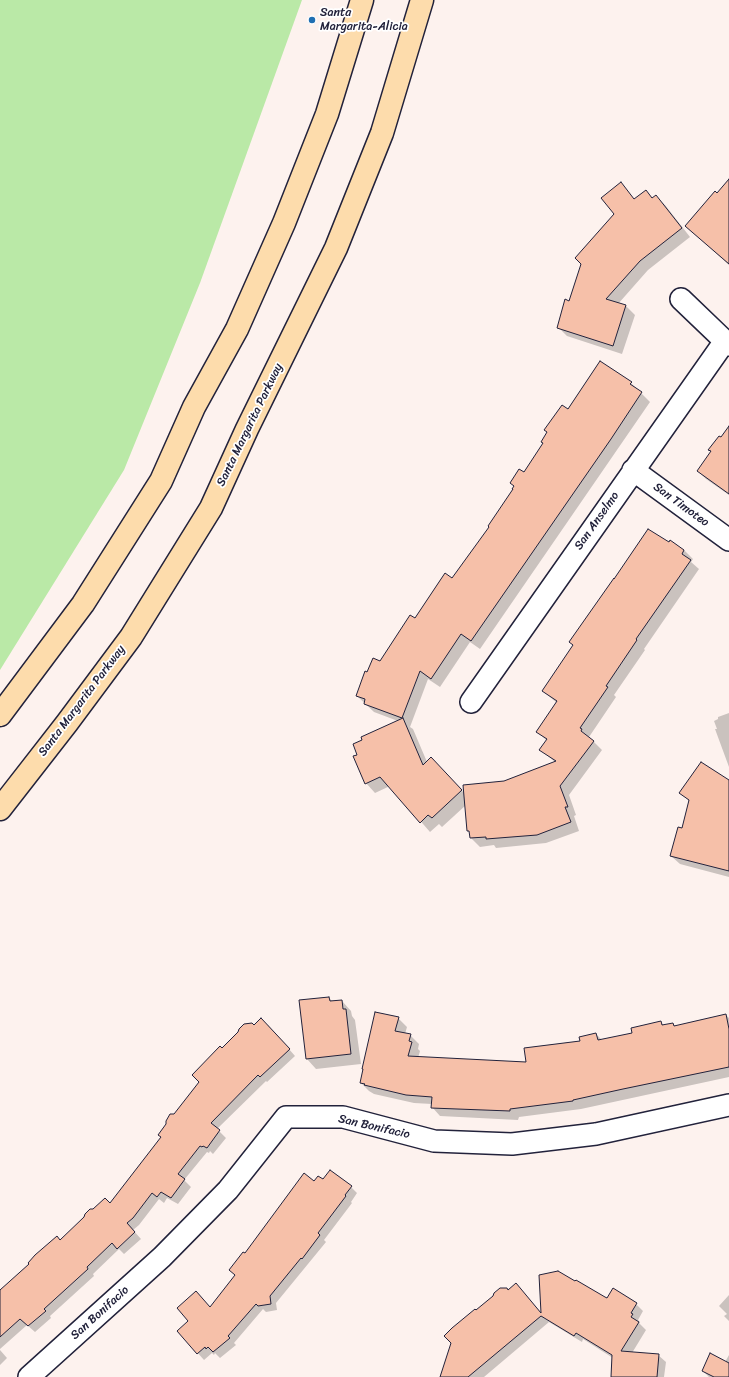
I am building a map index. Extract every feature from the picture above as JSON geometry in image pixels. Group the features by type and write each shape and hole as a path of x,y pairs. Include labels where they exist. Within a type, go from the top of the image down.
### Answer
{"main road":[{"path":"0,715 83,604 161,481 194,407 237,330 284,223 328,114 362,0"},
{"name":"Santa Margarita Parkway","path":"0,809 131,637 211,508 247,429 336,248 382,133 422,0"}],"street":[{"path":"682,299 727,343"},
{"name":"San Anselmo","path":"471,702 633,470 727,343"},
{"name":"San Timoteo","path":"633,470 729,540"},
{"name":"San Bonifacio","path":"29,1377 162,1257 184,1235 228,1190 286,1116 343,1117 434,1142 512,1144 596,1134 729,1105"}],"green space":[{"path":"0,0 302,0 200,283 124,470 0,670"}],"building":[{"path":"729,179 729,264 685,226 715,191 717,193"},
{"path":"621,182 634,199 646,190 652,198 656,195 682,228 640,261 606,299 626,305 613,346 557,328 565,299 569,301 581,264 575,258 614,214 601,198"},
{"path":"600,361 632,382 630,384 642,392 611,439 471,641 461,634 431,679 420,671 402,718 364,704 365,699 356,696 365,671 367,672 373,658 380,661 410,615 415,618 445,573 452,578 489,527 488,526 513,489 514,486 510,483 519,469 524,472 543,443 541,442 547,432 544,430 562,405 568,409"},
{"path":"729,426 729,494 697,471 711,451 708,450 719,436 721,437"},
{"path":"648,529 669,542 670,540 684,550 682,554 691,560 636,639 637,640 606,686 608,687 580,728 582,729 581,731 594,741 560,786 568,807 565,807 571,822 537,835 486,839 486,837 470,838 469,831 467,831 463,785 504,781 556,761 539,750 547,739 536,732 557,701 542,691 573,645 569,642"},
{"path":"403,718 423,765 431,757 462,790 432,818 428,815 420,823 380,777 365,784 353,756 357,755 353,744 362,740 361,737"},
{"path":"701,762 729,780 729,871 670,856 678,827 682,828 689,800 679,793"},
{"path":"329,997 330,1001 342,1000 343,1009 346,1009 351,1054 306,1059 299,1000"},
{"path":"375,1012 399,1017 395,1031 411,1034 409,1041 412,1042 408,1056 526,1062 524,1048 580,1041 579,1037 596,1033 598,1040 632,1033 631,1028 661,1021 662,1025 673,1023 674,1026 726,1014 729,1029 729,1067 573,1101 510,1109 510,1111 431,1108 432,1097 406,1095 360,1083"},
{"path":"261,1018 290,1049 260,1077 258,1075 211,1123 220,1130 207,1148 200,1146 178,1174 185,1179 171,1198 161,1192 157,1197 152,1193 133,1218 127,1223 135,1232 117,1249 112,1243 87,1267 88,1269 44,1309 46,1311 28,1326 20,1319 0,1337 0,1290 29,1264 28,1263 35,1255 57,1236 60,1240 84,1217 90,1209 93,1209 105,1198 110,1203 161,1137 158,1135 166,1124 170,1114 174,1114 199,1082 192,1075 220,1046 222,1048 244,1024 252,1023 254,1025"},
{"path":"330,1170 352,1186 318,1233 320,1235 302,1259 301,1258 270,1296 271,1304 258,1306 256,1304 228,1336 230,1338 213,1352 208,1347 206,1349 205,1347 197,1354 177,1331 188,1321 177,1308 196,1291 210,1307 235,1275 229,1270 243,1252 245,1253 304,1173 314,1181 318,1176 323,1179"},
{"path":"558,1271 607,1298 613,1288 637,1303 631,1313 633,1314 631,1317 639,1322 621,1351 659,1354 657,1377 611,1377 612,1355 576,1333 574,1336 541,1316 468,1377 440,1377 451,1343 444,1336 452,1328 493,1296 494,1293 500,1288 507,1288 508,1290 516,1283 541,1313 539,1275"},
{"path":"710,1353 729,1363 729,1377 714,1377 702,1371"}],"place":[{"name":"Santa Margarita-Alicia","path":"312,20"}]}
